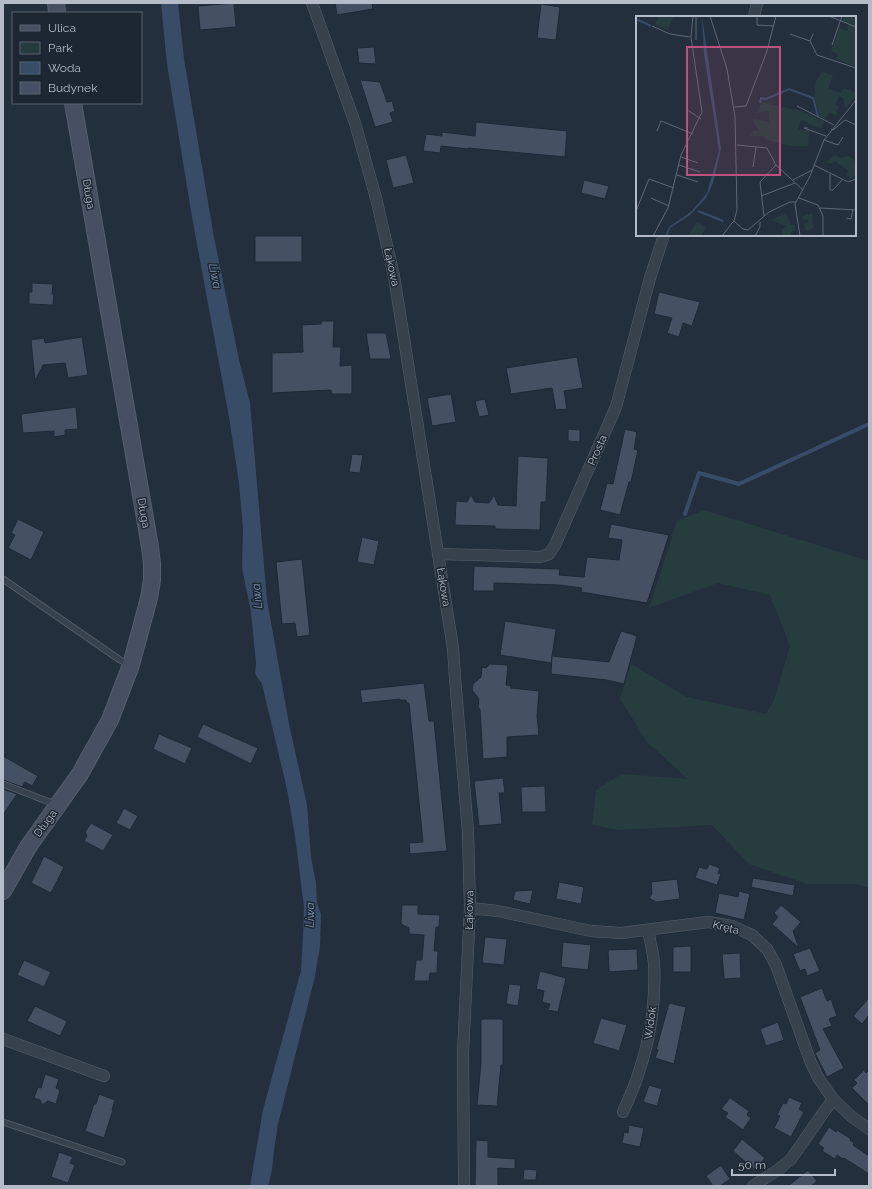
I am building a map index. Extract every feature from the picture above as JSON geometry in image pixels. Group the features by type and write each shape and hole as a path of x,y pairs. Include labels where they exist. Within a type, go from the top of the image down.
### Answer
{"street":[{"name":"Łąkowa","path":"312,3 355,123 376,198 394,276 453,648 468,832 470,908 463,1053 464,1186"},
{"path":"754,16 757,3"},
{"name":"Długa","path":"3,891 28,847 80,774 110,720 131,665 149,598 152,580 152,563 73,104"},
{"name":"Prosta","path":"439,554 540,557 549,554 555,545 616,407 650,278 664,236"},
{"name":"Kręta","path":"470,908 498,911 591,931 621,933 708,922 732,926 752,935 767,949 776,965 811,1063 819,1079 833,1099 851,1116 869,1129"},
{"name":"Widok","path":"623,1112 638,1076 646,1051 650,1029 654,984 654,962 648,930"},
{"path":"3,1039 104,1076"},
{"path":"753,1186 778,1170 791,1158 833,1099"}],"lane":[{"path":"3,579 120,660 131,665"},
{"path":"3,784 57,805"},
{"path":"3,1122 122,1162"}],"green space":[{"path":"704,510 869,561 869,888 856,884 807,884 749,864 712,825 620,830 592,825 596,790 621,774 688,779 647,742 620,699 631,664 687,697 766,714 774,700 790,646 770,595 718,583 649,608 677,521"}],"water":[{"name":"Liwa","path":"161,3 178,3 184,59 213,232 239,360 250,403 267,600 289,724 307,805 311,857 316,883 317,903 321,914 320,946 315,976 278,1124 272,1170 268,1186 250,1186 263,1110 301,971 304,907 295,836 287,789 262,684 255,674 256,663 251,612 242,568 243,529 239,483 229,417 192,217 167,64"}],"building":[{"path":"234,3 236,27 200,30 198,6"},
{"path":"335,3 372,3 373,9 337,15"},
{"path":"541,4 560,7 556,40 537,38"},
{"path":"374,47 376,64 359,63 357,48"},
{"path":"360,80 380,82 387,102 392,101 395,111 390,113 393,122 375,127"},
{"path":"476,122 567,131 565,157 441,146 440,153 423,151 426,134 442,136 442,132 475,136"},
{"path":"406,155 414,183 393,188 386,160"},
{"path":"584,180 609,186 605,199 581,193"},
{"path":"255,236 302,236 302,262 255,262"},
{"path":"32,283 53,284 53,305 29,304 29,292 32,292"},
{"path":"659,292 700,302 692,326 683,323 679,337 667,333 672,318 654,314"},
{"path":"322,321 334,321 333,347 341,347 340,366 352,365 352,394 332,394 331,390 272,393 272,353 303,352 302,325 321,324"},
{"path":"366,333 386,333 391,359 370,359"},
{"path":"82,337 88,375 68,378 65,363 43,365 35,381 31,340 44,338 45,343"},
{"path":"577,357 583,388 564,391 567,409 556,410 552,388 511,394 506,368"},
{"path":"451,394 456,422 432,426 427,398"},
{"path":"485,399 489,415 479,417 475,401"},
{"path":"76,407 78,429 65,430 65,435 54,437 54,431 23,433 21,414"},
{"path":"568,429 580,430 580,442 568,441"},
{"path":"625,429 637,432 634,449 638,450 631,482 629,482 620,515 600,510 607,483 613,484"},
{"path":"352,454 363,455 360,473 349,472"},
{"path":"518,456 548,458 546,502 541,502 540,530 495,529 495,526 455,525 456,501 467,502 471,495 475,502 489,503 494,495 498,505 516,506"},
{"path":"18,519 44,532 31,560 8,548 15,535 11,533"},
{"path":"611,524 669,535 647,603 581,592 582,588 559,585 494,583 494,591 473,591 474,566 560,569 559,575 584,577 587,557 619,560 622,540 608,538"},
{"path":"362,537 379,541 374,565 357,562"},
{"path":"302,559 310,635 297,637 295,623 282,624 276,562"},
{"path":"505,621 556,629 551,663 500,655"},
{"path":"621,631 637,636 624,684 607,680 551,674 552,656 609,662"},
{"path":"490,664 508,665 506,685 511,686 511,688 539,691 537,716 539,735 507,737 507,757 483,759 480,709 478,708 479,699 472,690 473,684 481,677 482,667 486,668"},
{"path":"424,683 429,721 434,721 447,851 410,854 409,843 423,842 409,703 407,703 406,700 400,699 362,703 360,690"},
{"path":"203,724 258,748 251,764 197,737"},
{"path":"159,734 192,748 185,764 153,749"},
{"path":"3,756 38,776 32,786 25,782 22,787 3,780"},
{"path":"503,778 505,793 499,793 502,824 479,826 474,781"},
{"path":"545,786 546,812 522,812 521,787"},
{"path":"3,789 17,794 3,815"},
{"path":"124,808 138,816 130,830 116,823"},
{"path":"91,823 113,835 103,851 84,841 87,836 85,832"},
{"path":"44,856 64,867 51,893 31,883"},
{"path":"709,864 720,868 718,873 721,874 717,885 695,878 699,867 707,869"},
{"path":"753,878 795,885 793,896 751,887"},
{"path":"677,879 680,899 656,902 649,898 652,894 651,882"},
{"path":"559,882 584,887 581,904 556,899"},
{"path":"533,890 530,904 513,900 515,891"},
{"path":"739,891 750,894 744,920 715,913 719,893 738,897"},
{"path":"402,905 418,905 418,914 440,915 439,927 436,927 434,951 438,951 437,973 430,973 429,981 414,981 416,960 422,960 424,935 409,934 409,928 401,924"},
{"path":"781,905 801,922 793,931 799,948 772,924 778,917 774,913"},
{"path":"485,937 507,939 504,965 482,963"},
{"path":"563,942 591,945 588,970 561,967"},
{"path":"691,946 691,972 673,972 673,947"},
{"path":"810,948 820,971 807,976 805,969 800,971 793,954"},
{"path":"637,949 638,970 609,972 608,950"},
{"path":"740,953 741,978 724,979 722,954"},
{"path":"24,960 51,972 44,987 17,975"},
{"path":"540,971 566,978 558,1012 548,1010 550,1004 542,1002 544,991 536,989"},
{"path":"509,984 521,985 518,1006 506,1004"},
{"path":"822,988 827,1001 831,999 837,1016 829,1019 832,1026 823,1029 844,1068 827,1077 815,1053 820,1050 800,997"},
{"path":"869,998 869,1015 862,1024 853,1016"},
{"path":"669,1003 686,1007 674,1064 655,1058"},
{"path":"35,1006 67,1021 60,1036 27,1021"},
{"path":"601,1018 627,1025 619,1051 593,1043"},
{"path":"481,1019 503,1019 503,1065 501,1065 497,1106 477,1105 481,1063"},
{"path":"778,1022 784,1040 766,1046 760,1029"},
{"path":"864,1070 866,1073 869,1070 869,1105 852,1088 857,1083 854,1080"},
{"path":"45,1074 59,1079 56,1088 60,1090 56,1104 48,1101 42,1105 40,1100 34,1098 38,1087 41,1088"},
{"path":"649,1085 662,1089 657,1106 643,1102"},
{"path":"99,1094 115,1100 104,1138 85,1131"},
{"path":"789,1097 802,1103 799,1109 804,1112 791,1137 774,1128 780,1116 777,1115 783,1103 786,1104"},
{"path":"730,1098 749,1111 747,1115 751,1118 743,1130 725,1117 728,1113 721,1109"},
{"path":"629,1125 644,1128 640,1147 622,1143 624,1132 628,1133"},
{"path":"829,1127 851,1139 850,1140 854,1143 853,1145 869,1156 869,1174 844,1158 843,1159 837,1155 835,1159 822,1151 824,1148 818,1144"},
{"path":"742,1139 765,1158 755,1170 733,1151"},
{"path":"476,1140 488,1141 488,1157 515,1159 515,1169 498,1168 498,1186 475,1186"},
{"path":"59,1152 73,1157 70,1163 75,1165 68,1183 51,1177"},
{"path":"721,1165 730,1179 720,1186 713,1186 706,1176"},
{"path":"524,1169 537,1170 536,1180 523,1180"},
{"path":"808,1170 817,1181 811,1186 788,1186"}],"waterway":[{"path":"685,514 699,473 739,484 869,424"}]}
